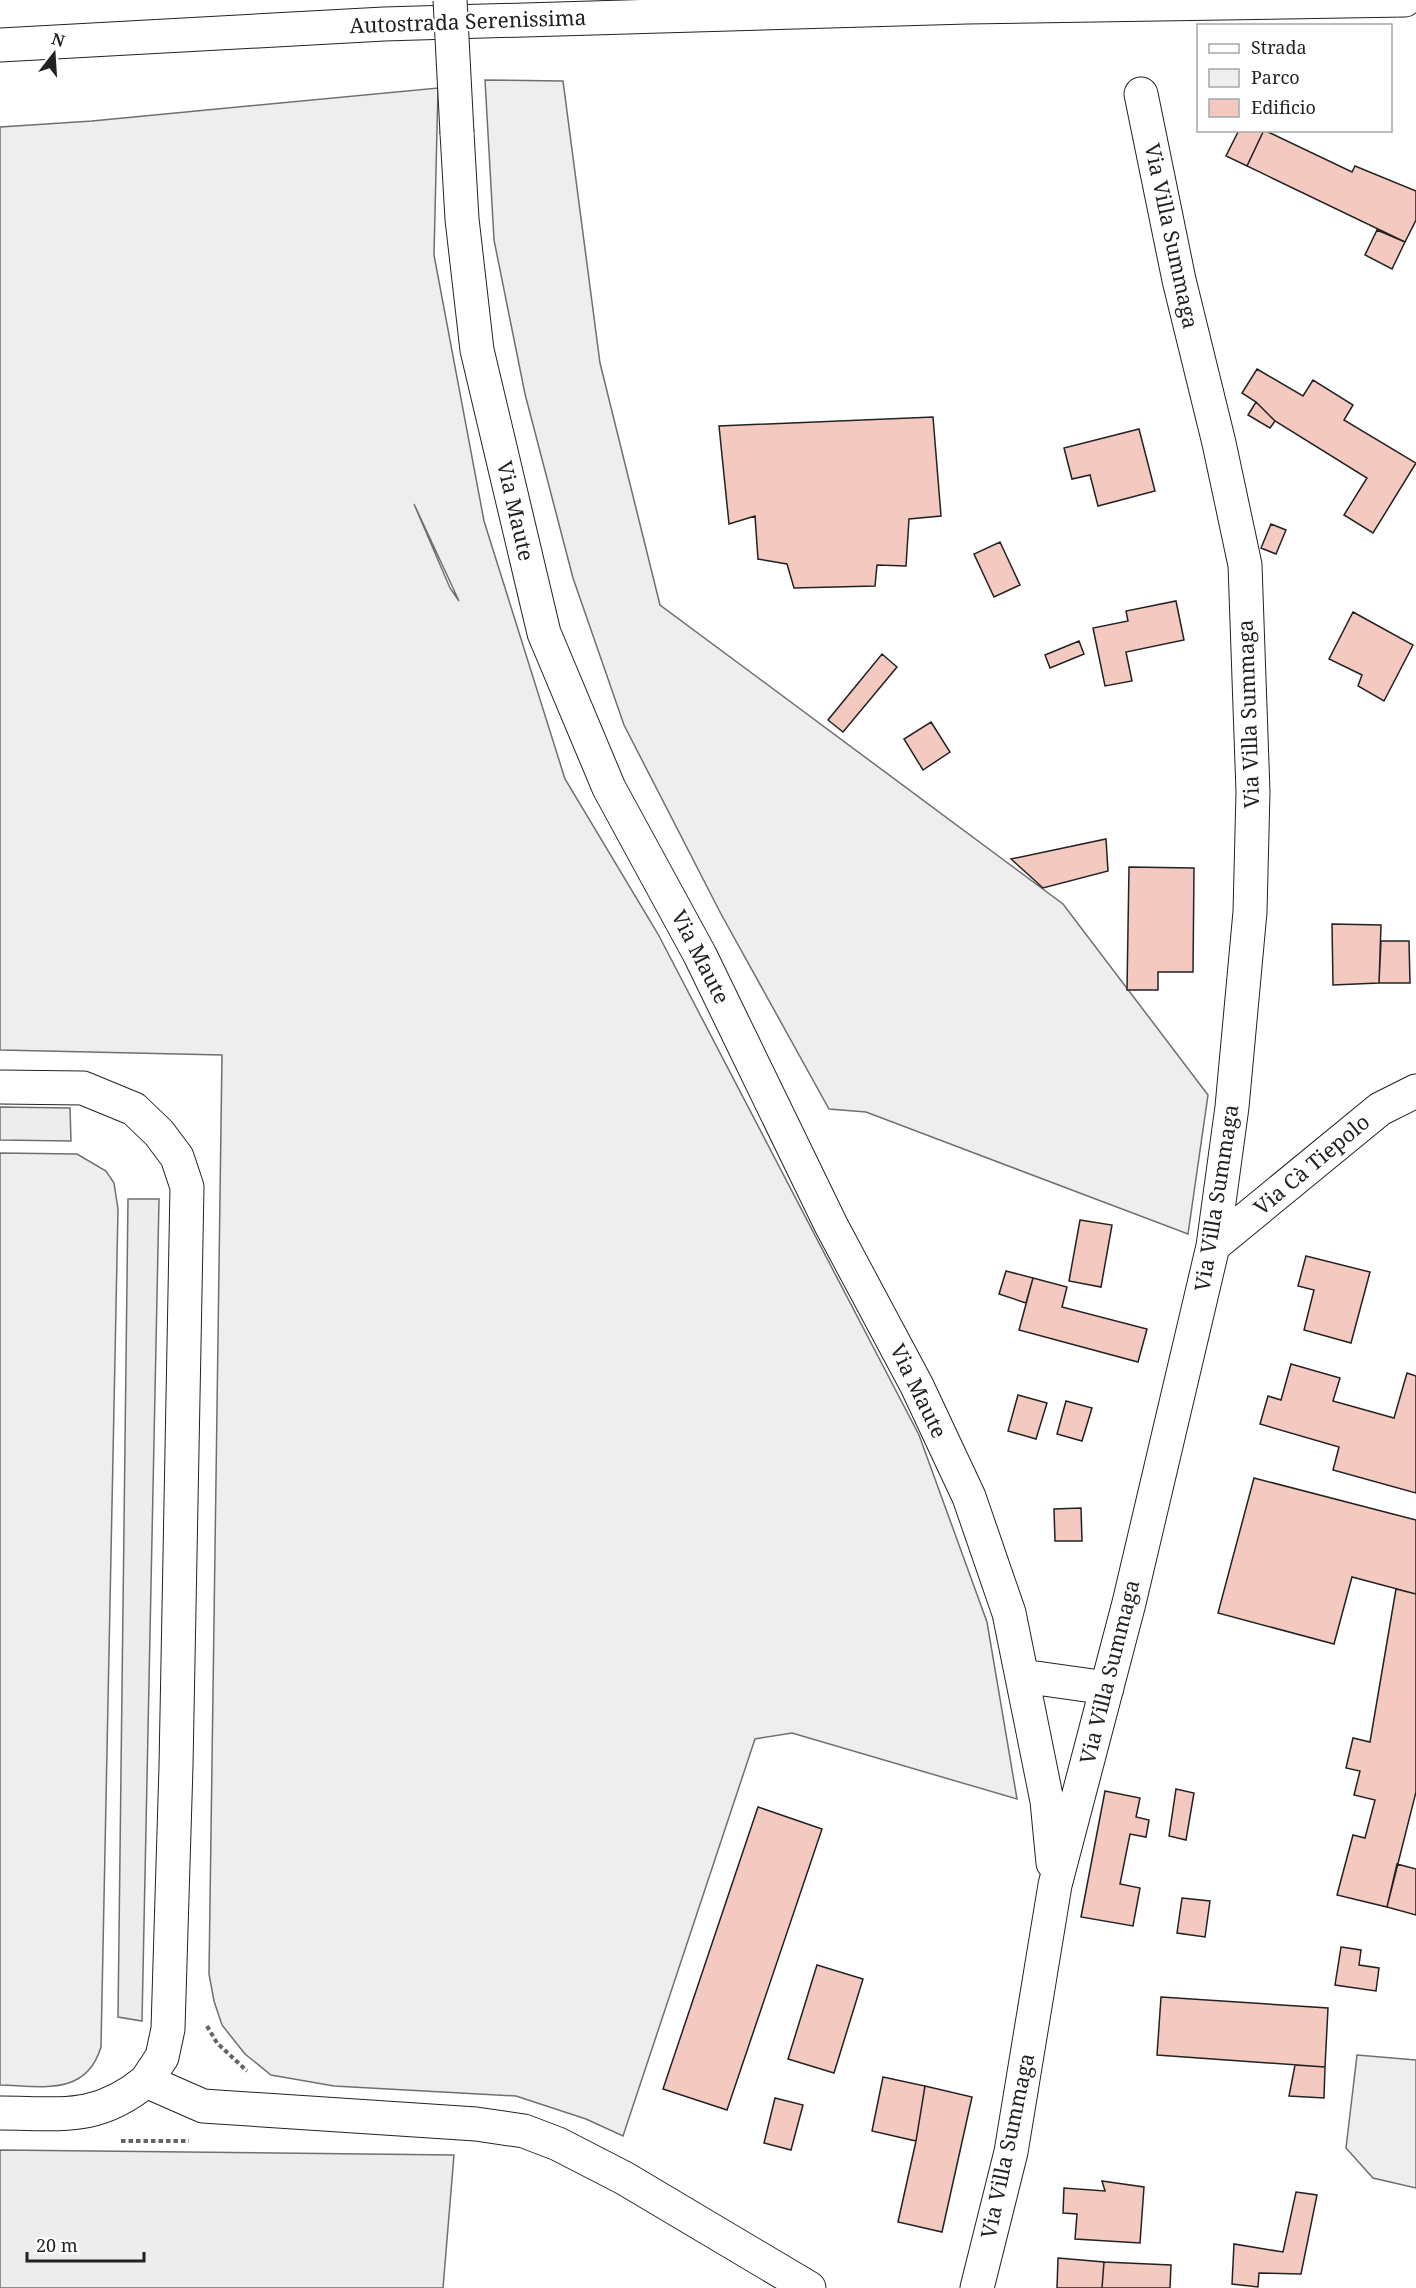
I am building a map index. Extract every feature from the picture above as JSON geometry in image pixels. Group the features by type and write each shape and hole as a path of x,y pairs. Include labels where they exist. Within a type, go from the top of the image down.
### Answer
{"main road":[{"name":"Via Maute","path":"450,0 462,219 477,350 544,633 609,788 700,955 831,1225 917,1386 969,1497 1009,1614 1047,1801 1055,1885"},
{"name":"Autostrada Serenissima","path":"0,45 384,24 967,7 1405,0"},
{"name":"Via Villa Summaga","path":"977,2288 1011,2152 1055,1885 1107,1688 1213,1246 1232,1107 1250,912 1253,792 1245,565 1220,443 1179,280 1141,94"},
{"path":"0,1087 83,1088 134,1109 159,1133 177,1157 187,1187 168,2029 162,2057 146,2081 128,2096 104,2107 82,2113 0,2113"},
{"name":"Via Cà Tiepolo","path":"1213,1246 1380,1109 1416,1091"},
{"path":"1022,1676 1107,1688"},
{"path":"146,2081 203,2106 476,2124 524,2131 558,2144 624,2178 808,2288"}],"path":[{"path":"116,2141 197,2141"}],"green space":[{"path":"485,80 563,81 600,363 660,605 1063,904 1208,1095 1188,1234 866,1112 829,1109 721,914 624,725 573,578 525,394 494,240"},
{"path":"438,88 434,255 484,521 565,779 658,934 919,1435 987,1622 1017,1799 792,1733 755,1739 623,2136 586,2119 516,2096 334,2086 271,2075 245,2054 222,2025 214,2001 209,1974 222,1055 0,1050 0,127 92,121","holes":["414,504 459,601 450,588"]},
{"path":"0,1153 77,1154 106,1171 114,1183 118,1209 101,2047 94,2063 85,2074 73,2081 46,2087 0,2085"},
{"path":"1357,2055 1416,2060 1416,2188 1373,2178 1346,2148"}],"shaded area":[{"path":"0,1107 70,1108 71,1141 0,1140"},
{"path":"128,1199 159,1199 142,2021 118,2017"},
{"path":"0,2150 454,2155 443,2288 0,2288"}],"building":[{"path":"1238,132 1263,132 1247,166 1226,156"},
{"path":"1263,132 1268,132 1352,172 1355,166 1416,191 1416,220 1405,242 1247,166"},
{"path":"1377,230 1405,242 1392,269 1365,255"},
{"path":"1257,369 1303,396 1313,380 1353,405 1344,420 1416,463 1373,533 1344,515 1367,478 1275,421 1256,402 1242,393"},
{"path":"1256,402 1275,421 1270,428 1248,415"},
{"path":"933,417 941,516 909,519 906,566 877,565 875,586 794,588 787,564 758,559 755,516 729,524 719,426"},
{"path":"1139,429 1155,491 1098,506 1090,475 1072,479 1064,448"},
{"path":"1271,524 1286,530 1276,554 1261,548"},
{"path":"1000,542 1020,585 994,597 974,554"},
{"path":"1176,601 1184,640 1126,652 1132,681 1105,686 1093,628 1128,621 1126,611"},
{"path":"1353,612 1413,645 1384,701 1358,686 1362,675 1329,659"},
{"path":"1079,641 1084,654 1050,668 1045,655"},
{"path":"882,654 897,667 843,732 828,720"},
{"path":"931,722 950,752 923,770 904,739"},
{"path":"1106,839 1108,871 1043,888 1011,859"},
{"path":"1129,867 1194,868 1193,972 1158,972 1158,990 1127,990"},
{"path":"1332,924 1381,925 1379,983 1333,985"},
{"path":"1381,941 1409,941 1410,983 1379,983"},
{"path":"1080,1220 1112,1225 1101,1287 1069,1281"},
{"path":"1306,1256 1370,1272 1351,1343 1304,1330 1314,1290 1298,1286"},
{"path":"1006,1271 1033,1278 1026,1303 999,1294"},
{"path":"1033,1278 1067,1287 1062,1307 1147,1329 1138,1362 1019,1330"},
{"path":"1291,1364 1340,1378 1333,1401 1394,1418 1407,1373 1416,1376 1416,1493 1333,1470 1339,1447 1260,1424 1268,1396 1281,1400"},
{"path":"1018,1395 1047,1403 1036,1439 1008,1431"},
{"path":"1066,1401 1092,1408 1082,1441 1057,1434"},
{"path":"1254,1478 1416,1520 1416,1594 1352,1577 1334,1644 1218,1613"},
{"path":"1081,1508 1082,1541 1055,1541 1054,1509"},
{"path":"1396,1589 1416,1594 1416,1792 1387,1907 1337,1895 1353,1835 1365,1838 1375,1800 1354,1795 1360,1771 1346,1768 1353,1738 1370,1742"},
{"path":"1176,1789 1194,1793 1186,1840 1169,1836"},
{"path":"1105,1791 1140,1798 1136,1817 1149,1820 1146,1837 1130,1834 1120,1884 1140,1888 1133,1926 1081,1917"},
{"path":"758,1807 822,1829 727,2110 663,2089"},
{"path":"1397,1864 1416,1869 1416,1915 1387,1907"},
{"path":"1182,1898 1210,1901 1205,1937 1177,1933"},
{"path":"1341,1947 1361,1950 1359,1965 1379,1968 1376,1991 1335,1985"},
{"path":"817,1965 863,1979 834,2073 788,2059"},
{"path":"1161,1997 1328,2008 1325,2067 1157,2055"},
{"path":"1295,2065 1325,2067 1324,2098 1289,2096"},
{"path":"883,2077 925,2086 916,2141 872,2131"},
{"path":"925,2086 972,2097 942,2232 898,2222 916,2141"},
{"path":"775,2098 803,2105 791,2150 764,2143"},
{"path":"1102,2181 1144,2187 1140,2243 1075,2239 1077,2214 1063,2213 1064,2188 1105,2191"},
{"path":"1296,2192 1317,2195 1301,2274 1259,2273 1258,2287 1232,2284 1234,2244 1283,2252"},
{"path":"1058,2258 1104,2262 1102,2288 1057,2288"},
{"path":"1104,2262 1171,2265 1170,2288 1102,2288"}]}
